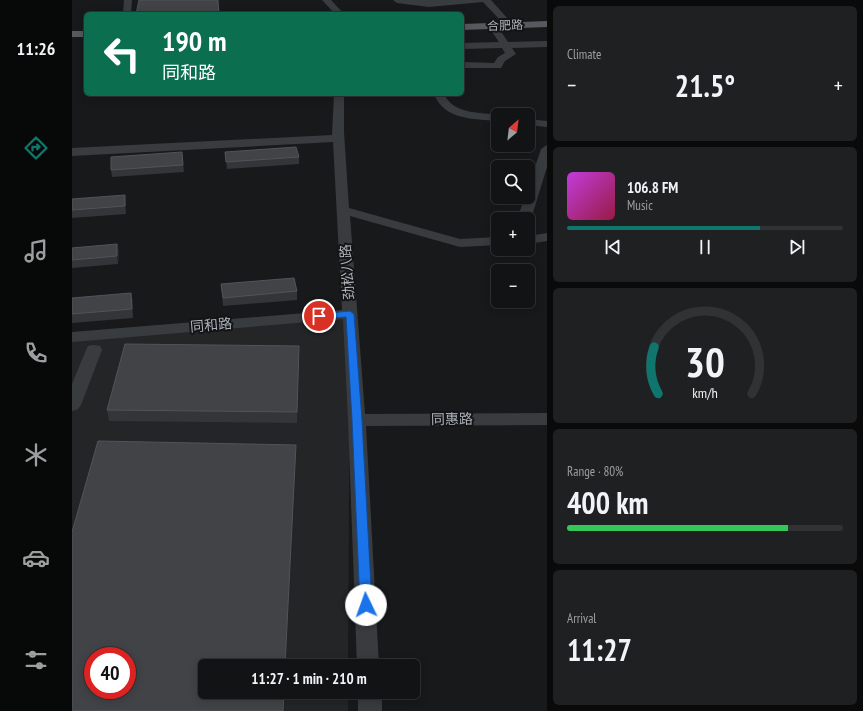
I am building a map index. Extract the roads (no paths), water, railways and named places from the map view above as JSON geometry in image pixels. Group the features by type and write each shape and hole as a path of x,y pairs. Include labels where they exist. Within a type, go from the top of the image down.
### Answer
{"main road":[{"name":"合肥路","path":"464,21 547,18"},
{"name":"合肥路","path":"464,27 547,24"},
{"path":"72,34 84,34"},
{"path":"72,41 84,41"}],"street":[{"path":"127,12 128,0"},
{"path":"326,0 338,12"},
{"path":"396,0 429,4 480,0"},
{"path":"486,0 504,19"},
{"path":"464,65 497,66 501,58 511,54 493,26"},
{"path":"464,46 547,44"},
{"name":"劲松八路","path":"339,96 338,138 357,420 368,659"},
{"path":"439,96 440,101 449,109 462,113 491,117"},
{"path":"535,123 547,124"},
{"path":"72,152 338,138"},
{"path":"526,212 547,149"},
{"path":"342,210 460,243 491,241"},
{"path":"535,239 547,237"},
{"name":"同和路","path":"72,336 350,314"},
{"path":"72,405 94,350"},
{"name":"同惠路","path":"357,420 547,418"},
{"path":"370,699 370,711"}]}
